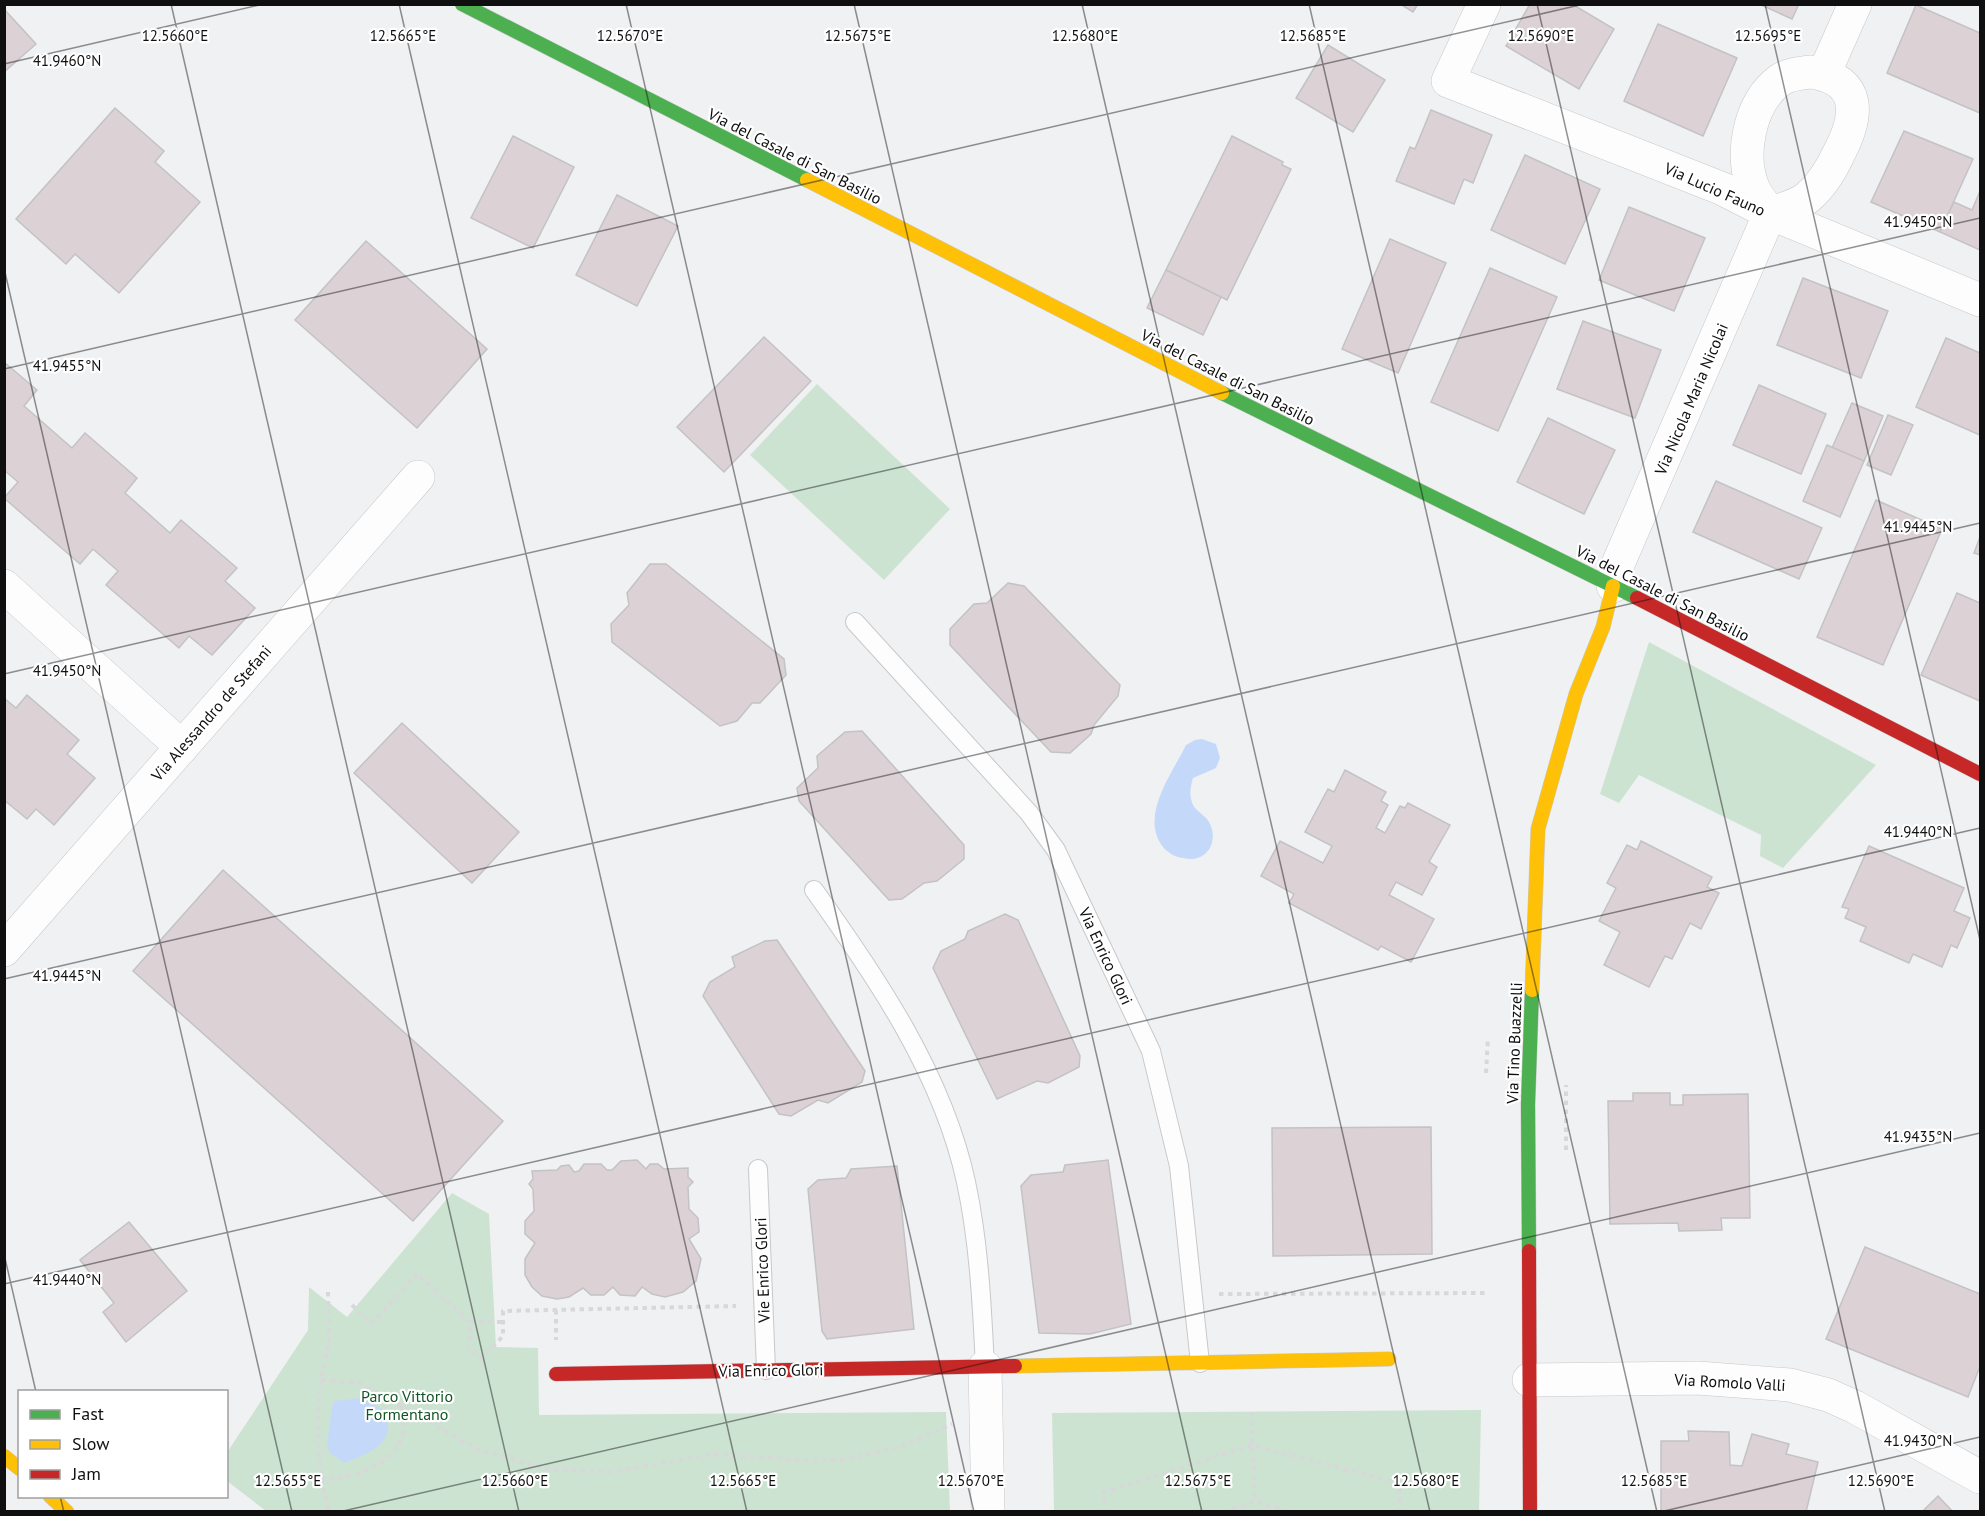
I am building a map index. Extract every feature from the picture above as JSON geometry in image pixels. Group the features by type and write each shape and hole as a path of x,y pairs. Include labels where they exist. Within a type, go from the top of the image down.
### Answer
{"street":[{"name":"Via del Casale di San Basilio","path":"462,4 1248,406 1613,586 1980,774"},
{"name":"Via Lucio Fauno","path":"1484,4 1448,81 1724,189 1770,213 1980,300"},
{"path":"1824,74 1854,4"},
{"path":"1803,72 1824,74 1844,85 1850,94 1853,106 1850,130 1835,162 1808,197 1770,213 1755,192 1750,177 1747,164 1750,129 1765,96 1782,78 1803,72"},
{"name":"Via Nicola Maria Nicolai","path":"1613,586 1618,564 1770,213"},
{"name":"Via Alessandro de Stefani","path":"4,950 418,477"},
{"path":"4,586 182,747"},
{"name":"Via Tino Buazzelli","path":"1530,1512 1528,1104 1538,829 1576,694 1603,627 1613,586"},
{"name":"Via Enrico Glori","path":"556,1374 1389,1359"},
{"path":"985,1367 988,1512"},
{"name":"Via Romolo Valli","path":"1529,1380 1698,1378 1775,1382 1815,1390 1855,1407 1980,1477"},
{"path":"4,1456 18,1467"},
{"path":"51,1498 67,1512"}],"lane":[{"name":"Via Enrico Glori","path":"855,622 1029,813 1056,850 1151,1051 1179,1166 1200,1363"},
{"path":"814,890 861,957 894,1011 932,1084 956,1144 972,1214 985,1367"},
{"name":"Vie Enrico Glori","path":"758,1169 766,1370"}],"path":[{"path":"1486,1073 1488,1037"},
{"path":"352,1305 371,1324 417,1274 470,1322 503,1322"},
{"path":"328,1292 329,1342 321,1380 317,1421 320,1480 329,1512"},
{"path":"1249,1293 1488,1293"},
{"path":"470,1322 469,1347 481,1359 503,1336 503,1311 764,1305"},
{"path":"321,1380 360,1383 477,1449 547,1468 612,1472 714,1454 812,1461 845,1459 898,1448 953,1424"},
{"path":"320,1480 348,1478 375,1465 393,1452 404,1436 406,1422 402,1406"},
{"path":"1251,1412 1255,1501"},
{"path":"1105,1512 1104,1492 1252,1445 1399,1483 1400,1512"},
{"path":"1224,1512 1255,1501 1290,1512"}],"green space":[{"path":"817,384 950,509 884,580 750,455"},
{"path":"1649,642 1876,765 1783,868 1760,856 1761,835 1639,775 1619,803 1600,794"},
{"name":"Parco Vittorio Formentano","path":"452,1193 489,1214 496,1347 538,1348 539,1415 946,1412 950,1511 266,1511 228,1482 228,1451 308,1330 309,1287 347,1317"},
{"path":"1481,1410 1479,1511 1054,1511 1052,1413"}],"water":[{"path":"1202,739 1216,744 1220,758 1216,768 1193,778 1190,795 1195,807 1209,822 1213,837 1212,844 1204,855 1198,858 1177,857 1163,847 1157,835 1154,822 1156,809 1166,782 1186,745"},
{"path":"360,1398 382,1409 388,1430 385,1438 373,1450 344,1463 329,1452 327,1445 332,1406 334,1401"}],"building":[{"path":"1400,4 1418,4 1413,12"},
{"path":"1530,4 1572,4 1614,29 1579,89 1506,46"},
{"path":"1759,4 1799,4 1792,19"},
{"path":"1916,5 1980,33 1980,113 1887,73"},
{"path":"4,9 36,44 4,72"},
{"path":"1658,24 1737,58 1703,136 1624,101"},
{"path":"1328,45 1385,80 1353,132 1296,98"},
{"path":"115,108 164,151 155,162 200,202 119,293 75,254 66,264 16,219"},
{"path":"1431,110 1492,135 1473,183 1464,179 1454,204 1396,181 1410,147 1415,149"},
{"path":"1904,131 1973,159 1940,232 1871,202"},
{"path":"513,136 574,167 533,248 471,218"},
{"path":"1232,136 1283,162 1282,165 1291,169 1227,300 1166,270"},
{"path":"1525,155 1600,189 1565,264 1491,230"},
{"path":"1980,191 1980,250 1940,232 1954,202 1972,210"},
{"path":"617,195 678,226 637,306 576,275"},
{"path":"1629,207 1705,238 1674,311 1599,280"},
{"path":"1390,239 1446,263 1398,373 1342,349"},
{"path":"366,241 487,349 417,428 295,320"},
{"path":"1490,268 1557,297 1498,431 1431,402"},
{"path":"1166,270 1221,297 1203,335 1147,308"},
{"path":"1803,278 1888,311 1861,378 1777,345"},
{"path":"1583,321 1661,350 1635,418 1557,389"},
{"path":"764,337 811,381 724,472 677,427"},
{"path":"1946,338 1980,353 1980,435 1916,407"},
{"path":"4,362 37,390 24,406 72,448 85,433 137,478 125,493 170,533 181,520 237,568 225,581 255,608 212,655 189,636 179,648 106,585 118,571 93,549 80,564 4,498 18,482 4,470"},
{"path":"1759,385 1826,414 1801,474 1733,445"},
{"path":"1852,403 1883,416 1864,461 1832,448"},
{"path":"1888,415 1913,425 1891,475 1867,465"},
{"path":"1548,418 1615,450 1584,514 1517,482"},
{"path":"1827,445 1864,461 1840,517 1803,501"},
{"path":"1716,481 1822,528 1799,579 1693,532"},
{"path":"1876,500 1942,529 1883,665 1817,637"},
{"path":"1980,537 1980,555 1974,553"},
{"path":"650,564 666,564 784,659 786,675 760,703 752,703 737,721 720,726 612,642 611,624 629,605 627,593"},
{"path":"1008,583 1024,586 1120,685 1118,696 1094,725 1091,734 1070,753 1051,752 950,645 950,629 974,604 987,603"},
{"path":"1957,593 1980,603 1980,701 1921,675"},
{"path":"27,695 79,740 67,754 95,778 54,825 36,809 27,819 4,800 4,698 16,708"},
{"path":"402,723 519,832 472,883 354,773"},
{"path":"862,731 964,845 964,859 937,881 924,883 902,899 889,900 799,801 797,788 818,768 817,756 845,732"},
{"path":"1345,770 1386,792 1381,801 1388,805 1376,828 1385,833 1400,806 1405,808 1408,803 1450,825 1429,862 1437,867 1422,895 1396,882 1389,895 1434,919 1411,962 1381,946 1378,950 1289,903 1294,894 1261,876 1280,841 1323,863 1332,846 1305,832 1328,789 1334,792"},
{"path":"1641,841 1712,877 1707,887 1719,893 1701,929 1690,923 1672,959 1665,956 1649,987 1604,965 1620,932 1599,921 1616,888 1607,883 1627,845 1637,850"},
{"path":"1869,846 1964,888 1954,911 1970,918 1957,948 1951,945 1942,967 1913,954 1909,963 1860,941 1866,927 1845,918 1849,909 1842,907"},
{"path":"223,870 503,1121 413,1221 133,971"},
{"path":"1005,914 1018,920 1080,1056 1079,1067 1048,1083 1037,1081 997,1099 933,968 941,951 965,939 968,931"},
{"path":"777,940 865,1071 862,1082 828,1103 818,1100 791,1116 779,1114 703,996 710,982 735,967 732,957 765,941"},
{"path":"1633,1093 1670,1093 1670,1105 1683,1105 1683,1095 1748,1094 1750,1218 1721,1218 1722,1230 1679,1231 1678,1223 1610,1224 1608,1101 1633,1101"},
{"path":"1431,1127 1432,1254 1273,1256 1272,1128"},
{"path":"637,1160 646,1169 650,1164 658,1164 664,1169 688,1168 688,1177 693,1182 688,1187 689,1209 698,1218 699,1232 689,1239 701,1259 696,1281 683,1292 665,1297 652,1294 642,1287 635,1296 620,1295 613,1287 604,1295 591,1295 583,1288 569,1297 557,1299 542,1296 532,1287 525,1275 525,1259 535,1243 525,1234 525,1221 534,1211 533,1189 529,1184 533,1179 532,1171 557,1170 561,1166 569,1165 574,1172 579,1171 584,1164 601,1164 607,1170 612,1170 621,1161"},
{"path":"1108,1160 1131,1324 1090,1334 1039,1333 1021,1186 1031,1175 1063,1172 1065,1165"},
{"path":"897,1166 914,1329 827,1339 822,1331 808,1189 818,1180 846,1178 851,1169"},
{"path":"129,1222 187,1291 126,1342 103,1312 114,1303 80,1260"},
{"path":"1865,1247 1980,1294 1980,1366 1968,1397 1826,1339"},
{"path":"1688,1431 1729,1432 1730,1465 1742,1466 1752,1434 1789,1444 1786,1454 1818,1462 1806,1512 1661,1512 1661,1441 1689,1441"},
{"path":"1938,1496 1953,1512 1922,1512"}],"traffic: fast":[{"path":"462,4 807,180"},
{"path":"1222,393 1637,598"},
{"path":"1529,1251 1528,1104 1532,990"}],"traffic: slow":[{"path":"807,180 1222,393"},
{"path":"1532,990 1538,829 1576,694 1603,627 1613,586"},
{"path":"1015,1366 1389,1359"},
{"path":"4,1456 18,1467"},
{"path":"52,1498 67,1512"}],"traffic: jam":[{"path":"1637,598 1980,774"},
{"path":"1529,1251 1530,1512"},
{"path":"556,1374 1015,1366"}]}
